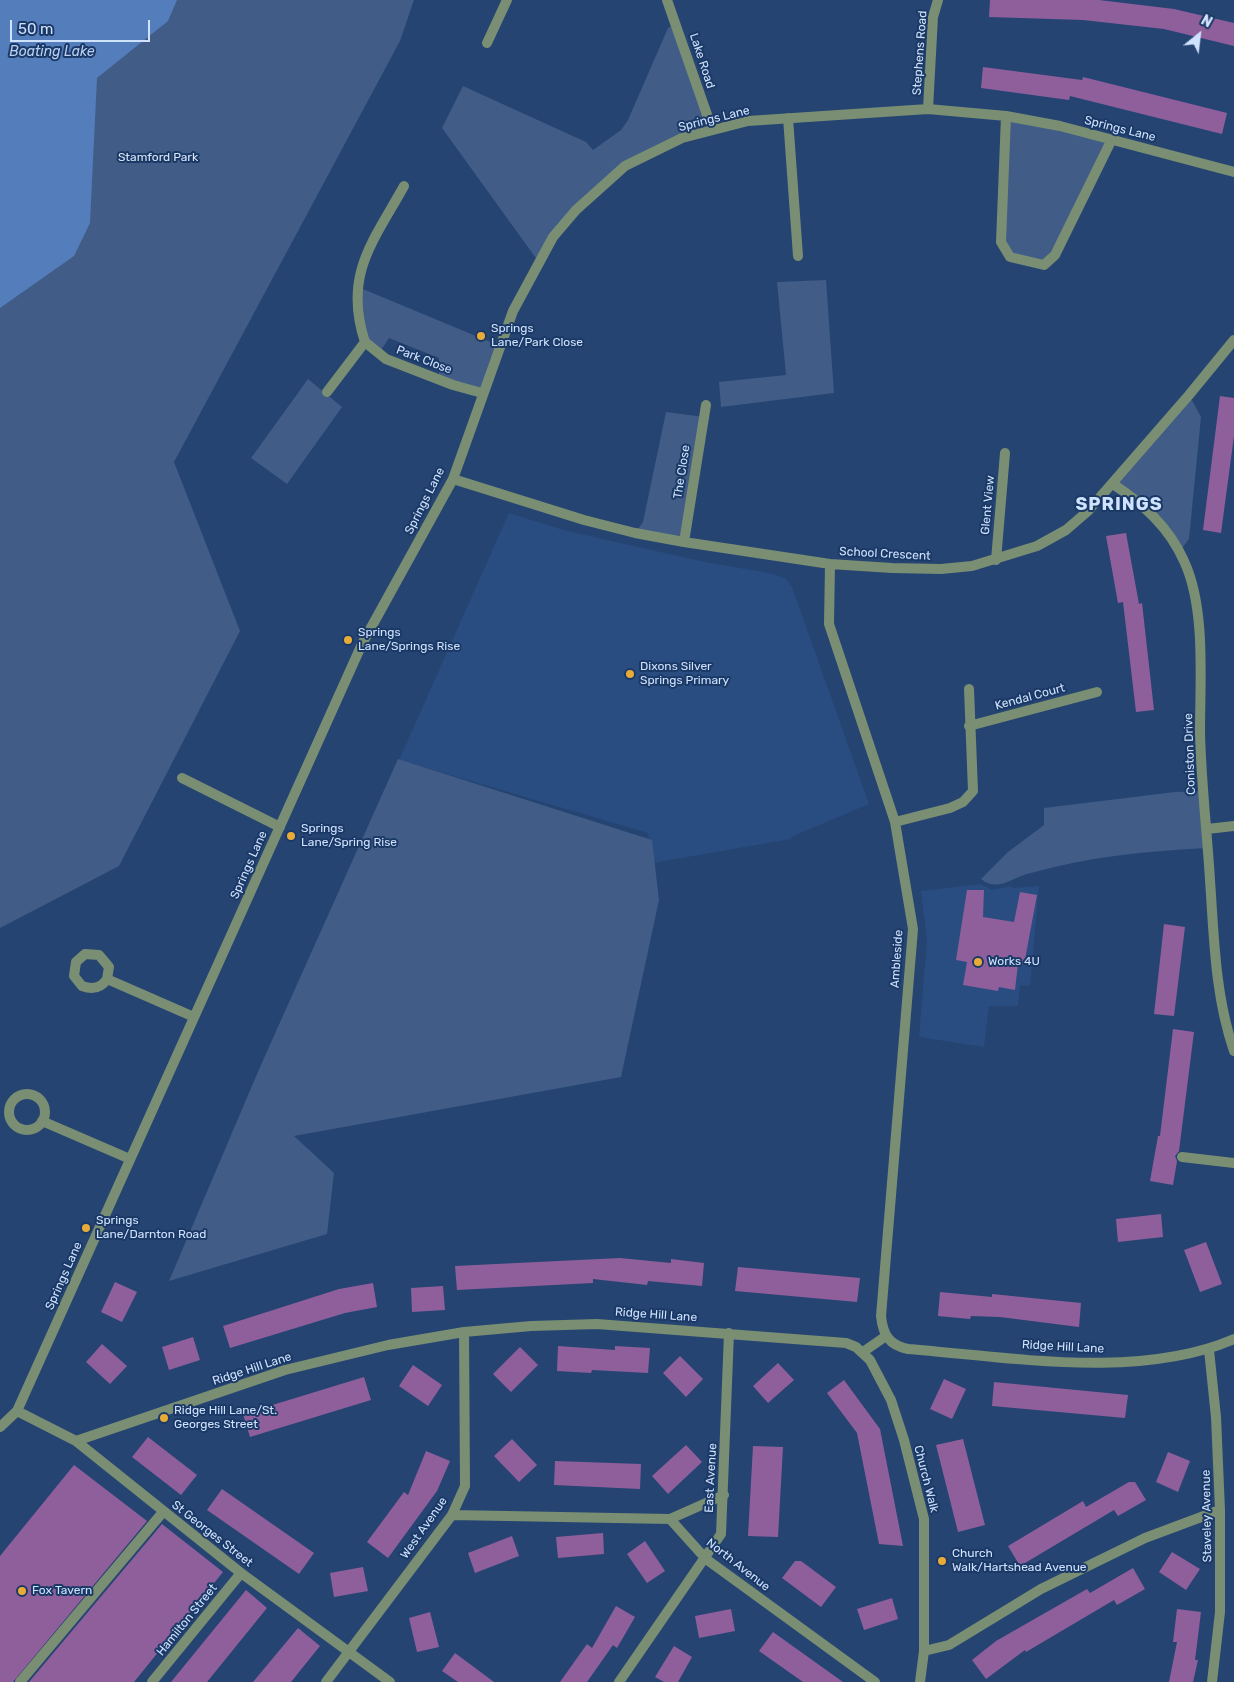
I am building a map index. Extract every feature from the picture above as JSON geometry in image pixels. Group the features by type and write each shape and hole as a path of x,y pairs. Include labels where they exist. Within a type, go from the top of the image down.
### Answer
{"street":[{"path":"487,43 507,0"},
{"name":"Lake Road","path":"667,0 712,129"},
{"name":"Stephens Road","path":"928,109 933,17 938,0"},
{"name":"Springs Lane","path":"0,1428 16,1411 362,644 452,479 513,311 553,237 598,189 625,166 682,138 712,129 748,122 788,118 928,109 1006,116 1112,139 1234,172"},
{"path":"1006,116 1001,242 1010,256 1044,265 1055,256 1112,139"},
{"path":"788,118 798,256"},
{"path":"326,392 365,342 356,304 362,261 404,186"},
{"name":"School Crescent","path":"452,479 584,520 635,533 684,542 830,564 941,569 972,566 1037,546 1066,530 1114,484 1138,452 1189,395 1234,340"},
{"name":"Park Close","path":"365,342 386,359 453,385 482,393"},
{"name":"The Close","path":"684,542 706,405"},
{"name":"Glent View","path":"996,560 1005,453"},
{"name":"Coniston Drive","path":"1114,484 1140,502 1174,542 1184,561 1196,597 1201,687 1200,734 1217,969 1224,1021 1234,1051"},
{"name":"Ambleside","path":"830,564 828,583 829,624 895,822 913,929 881,1316 886,1336"},
{"path":"895,822 950,808 963,802 973,790 969,689"},
{"name":"Kendal Court","path":"969,726 1097,692"},
{"path":"182,778 280,827"},
{"path":"1207,829 1234,826"},
{"path":"107,978 194,1017"},
{"path":"42,1121 130,1158"},
{"path":"1182,1156 1234,1163"},
{"name":"Ridge Hill Lane","path":"76,1441 285,1370 388,1345 464,1332 531,1326 597,1324 837,1342 856,1347 863,1352"},
{"name":"West Avenue","path":"326,1682 452,1515 465,1486 464,1332"},
{"name":"East Avenue","path":"619,1682 706,1559 721,1534 730,1333"},
{"path":"863,1352 886,1336"},
{"name":"Ridge Hill Lane","path":"886,1336 896,1346 908,1349 1099,1364 1157,1359 1208,1350 1234,1339"},
{"name":"Staveley Avenue","path":"1208,1350 1216,1417 1220,1510 1220,1612 1212,1682"},
{"name":"Church Walk","path":"863,1352 878,1372 891,1400 904,1440 924,1518 924,1652 920,1682"},
{"name":"St Georges Street","path":"16,1411 76,1441 241,1573 390,1682"},
{"path":"452,1515 670,1520 724,1494"},
{"path":"924,1652 950,1645 1041,1589 1145,1538 1220,1510"},
{"path":"20,1682 163,1512"},
{"name":"North Avenue","path":"670,1520 706,1559 875,1682"},
{"name":"Hamilton Street","path":"152,1682 241,1573"}],"shaded area":[{"name":"Dixons Silver Springs Primary","path":"509,513 567,531 705,562 774,574 786,579 792,587 869,804 791,837 791,839 653,863 648,833 399,760"},
{"name":"Works 4U","path":"981,884 992,890 1010,886 1014,888 1039,886 1030,986 1020,985 1018,1006 989,1006 984,1047 919,1037 927,940 921,891"}],"green space":[{"name":"Stamford Park","path":"0,0 414,0 400,41 174,462 240,631 119,866 0,928"},
{"path":"677,23 712,129 655,150 598,189 538,261 442,128 463,86 586,142 593,150 621,130 628,120 668,28"},
{"path":"1006,116 1112,139 1044,265 1010,257 1001,242"},
{"path":"826,280 834,393 721,407 719,382 786,375 777,282"},
{"path":"358,287 500,346 482,393 439,380 439,358 389,338 379,353 365,342"},
{"path":"308,379 342,407 287,484 251,458"},
{"path":"1189,395 1201,417 1189,539 1179,552 1174,542 1113,484"},
{"path":"666,412 704,417 684,542 635,533 643,522"},
{"path":"398,759 652,840 659,900 621,1077 294,1136 334,1173 327,1234 169,1281 260,1067"},
{"path":"1204,791 1208,848 1139,853 1094,859 1049,868 998,884 987,883 981,879 1008,852 1044,825 1044,808 1175,792"}],"water":[{"name":"Boating Lake","path":"0,0 177,0 168,21 97,78 90,223 74,256 0,308"}],"building":[{"path":"990,0 1099,0 1174,9 1234,23 1234,46 1164,29 1083,20 989,17"},
{"path":"983,67 1082,80 1083,77 1227,113 1222,134 1070,96 1069,100 981,88"},
{"path":"1220,396 1234,398 1234,436 1221,533 1203,530"},
{"path":"1126,533 1139,604 1142,603 1154,710 1136,712 1123,602 1118,603 1106,536"},
{"path":"967,890 984,890 983,917 1014,922 1020,892 1037,895 1024,965 1018,964 1015,990 999,987 998,991 963,985 967,962 956,960"},
{"path":"1164,924 1185,927 1174,1016 1154,1014"},
{"path":"1173,1029 1194,1032 1179,1151 1175,1156 1177,1161 1173,1185 1150,1181 1158,1136 1160,1136"},
{"path":"1161,1214 1163,1237 1118,1242 1116,1219"},
{"path":"1206,1242 1222,1284 1200,1292 1184,1250"},
{"path":"620,1258 671,1263 671,1259 704,1263 702,1286 648,1281 647,1285 593,1279 593,1283 457,1290 455,1266"},
{"path":"738,1267 860,1278 857,1302 735,1291"},
{"path":"115,1282 137,1292 122,1322 101,1312"},
{"path":"373,1283 377,1307 345,1313 230,1348 223,1326 339,1289"},
{"path":"443,1286 445,1310 412,1312 411,1288"},
{"path":"940,1292 992,1297 992,1294 1081,1303 1079,1327 1000,1317 971,1316 970,1319 938,1316"},
{"path":"193,1337 200,1360 169,1370 162,1347"},
{"path":"102,1344 127,1366 110,1384 86,1362"},
{"path":"558,1346 615,1350 615,1346 650,1348 648,1373 592,1370 591,1373 557,1371"},
{"path":"520,1347 538,1365 511,1392 493,1374"},
{"path":"680,1356 703,1379 686,1397 663,1373"},
{"path":"778,1363 794,1380 768,1403 753,1386"},
{"path":"413,1365 442,1385 428,1406 399,1386"},
{"path":"364,1377 371,1400 250,1437 243,1414"},
{"path":"944,1379 966,1389 952,1419 930,1409"},
{"path":"844,1380 880,1429 903,1546 879,1544 857,1433 827,1393"},
{"path":"994,1382 1128,1395 1125,1418 992,1406"},
{"path":"148,1437 197,1475 181,1495 132,1457"},
{"path":"512,1439 537,1465 519,1482 494,1456"},
{"path":"963,1439 985,1525 958,1532 936,1445"},
{"path":"686,1445 702,1462 668,1494 652,1476"},
{"path":"753,1446 783,1447 778,1537 748,1536"},
{"path":"426,1451 450,1461 437,1491 388,1558 367,1542 404,1492 408,1495"},
{"path":"1168,1452 1190,1461 1178,1492 1156,1482"},
{"path":"555,1461 641,1464 640,1489 554,1485"},
{"path":"74,1465 147,1521 13,1682 0,1682 0,1556"},
{"path":"1129,1482 1135,1482 1146,1500 1118,1516 1114,1510 1020,1566 1008,1546 1083,1501 1086,1507"},
{"path":"222,1489 314,1553 299,1574 207,1510"},
{"path":"162,1524 223,1572 134,1682 29,1682"},
{"path":"603,1533 604,1554 558,1558 556,1537"},
{"path":"512,1536 519,1556 475,1573 468,1553"},
{"path":"645,1541 665,1571 647,1583 627,1554"},
{"path":"1172,1552 1200,1569 1186,1590 1159,1572"},
{"path":"795,1561 801,1561 836,1587 821,1607 782,1578"},
{"path":"363,1567 368,1591 334,1597 330,1573"},
{"path":"1133,1568 1145,1589 1117,1605 1114,1600 1026,1652 1025,1650 986,1679 972,1660 996,1641 1087,1589 1090,1593"},
{"path":"246,1590 267,1608 207,1682 171,1682"},
{"path":"892,1598 898,1619 864,1630 857,1609"},
{"path":"616,1606 635,1617 617,1648 613,1645 587,1682 560,1682 587,1644 592,1648"},
{"path":"731,1609 735,1631 699,1638 695,1616"},
{"path":"1177,1609 1201,1612 1195,1660 1198,1660 1193,1682 1169,1682 1177,1642 1173,1642"},
{"path":"430,1612 439,1647 417,1652 409,1618"},
{"path":"298,1628 320,1646 291,1682 253,1682"},
{"path":"773,1632 843,1682 803,1682 759,1651"},
{"path":"674,1646 692,1657 678,1682 664,1682 655,1677"},
{"path":"455,1653 494,1682 458,1682 442,1671"}],"place":[{"name":"Springs Lane/Park Close","path":"481,336"},
{"name":"Springs Lane/Springs Rise","path":"348,640"},
{"name":"Dixons Silver Springs Primary","path":"630,674"},
{"name":"Springs Lane/Spring Rise","path":"291,836"},
{"name":"Works 4U","path":"978,962"},
{"name":"Springs Lane/Darnton Road","path":"86,1228"},
{"name":"Ridge Hill Lane/St. Georges Street","path":"164,1418"},
{"name":"Church Walk/Hartshead Avenue","path":"942,1561"},
{"name":"Fox Tavern","path":"22,1591"}],"district":[{"name":"SPRINGS","path":"1119,505"}]}
